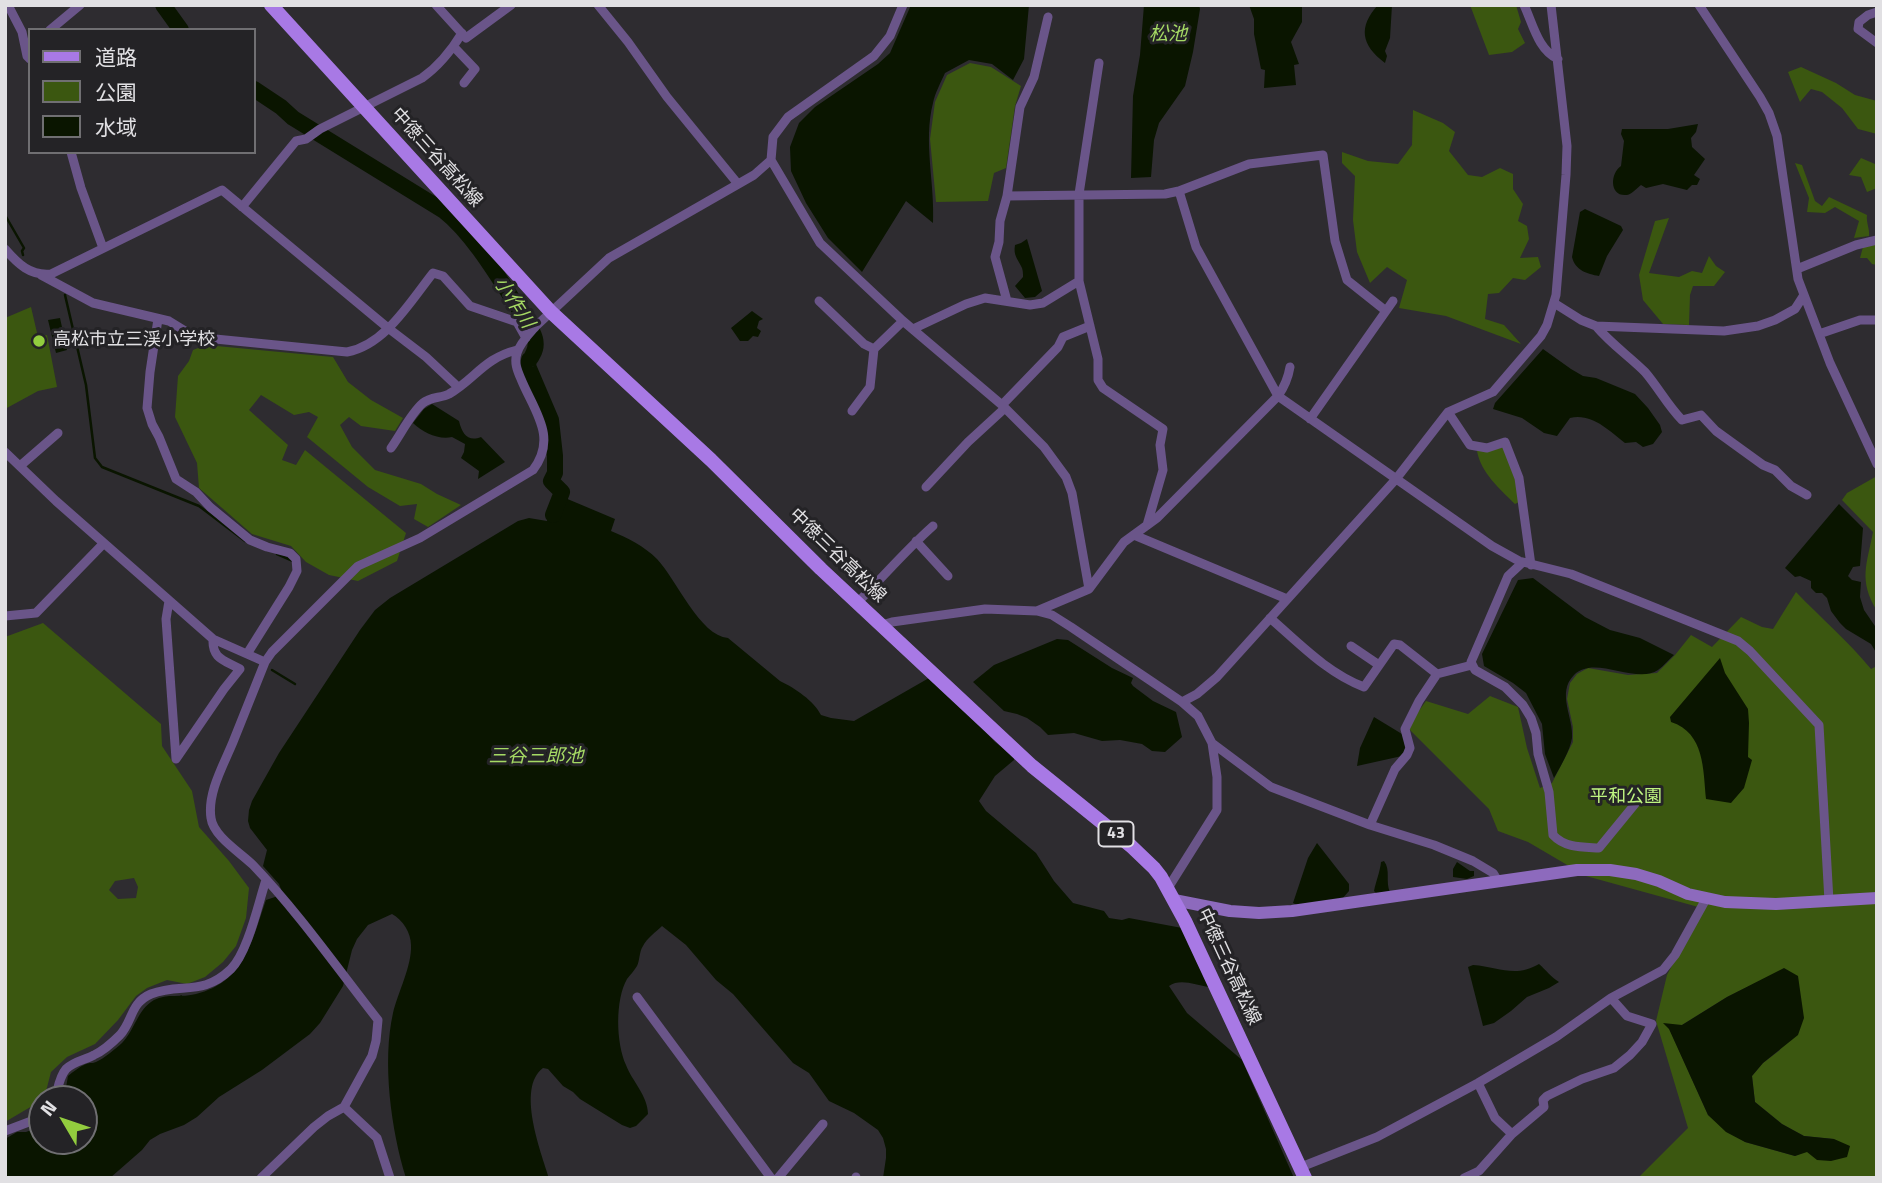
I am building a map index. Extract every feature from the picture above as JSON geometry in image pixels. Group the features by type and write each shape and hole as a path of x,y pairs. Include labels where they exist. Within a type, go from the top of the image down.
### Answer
{"main road":[{"name":"中徳三谷高松線","path":"271,5 551,312 711,460 821,569 1032,766 1144,858 1161,877 1303,1173"}],"street":[{"path":"8,5 28,45"},
{"path":"52,28 80,5"},
{"path":"436,5 466,38 511,5"},
{"path":"598,5 667,97 738,184"},
{"path":"1524,5 1544,48 1558,59"},
{"path":"1182,702 1197,694 1217,677 1396,479 1448,412 1493,392 1541,336 1547,325 1556,295 1567,146 1551,5"},
{"path":"1699,5 1769,113 1777,136 1798,279 1830,363 1877,464"},
{"path":"900,6 890,36 874,56 788,117 773,137 771,160 820,243 903,321 1003,406 1044,447 1066,477 1072,493 1089,589"},
{"path":"1877,12 1859,22 1858,29 1877,43"},
{"path":"1007,301 995,257 1000,221 1007,195 1020,107 1037,68 1048,17"},
{"path":"242,207 296,141 302,141 320,129 422,78 454,47 462,33"},
{"path":"454,47 475,69 464,83"},
{"path":"1099,63 1079,194 1079,281 1098,359 1098,380 1103,388 1163,429 1160,444 1163,470 1147,525"},
{"path":"72,154 103,248"},
{"path":"1007,195 1165,194 1249,164 1323,155 1335,241 1348,279 1386,311"},
{"path":"261,1178 314,1127 344,1107 372,1056 378,1030 378,1020 278,894 219,834 211,819 216,784 265,662 358,566 420,538 533,470 543,452 544,438 541,422 517,369 517,350 536,326 609,258 738,184 771,160"},
{"path":"41,275 51,274 222,190 426,357 458,387"},
{"path":"1179,191 1196,247 1278,396 1492,546 1527,563 1571,574 1738,641 1819,725 1829,901"},
{"path":"1797,270 1856,245 1877,240"},
{"path":"5,249 18,264 93,303 169,321 195,337 347,352 361,349 388,328 433,273 443,276 470,306 517,322 528,336"},
{"path":"913,329 985,298 1030,305 1043,303 1079,281"},
{"path":"1553,303 1596,326 1724,331 1758,326 1775,320 1795,309 1804,295"},
{"path":"819,301 864,344 874,349"},
{"path":"1310,419 1393,301"},
{"path":"158,319 147,408 176,478 196,492 250,540 290,553 296,559 297,571 289,587 247,654"},
{"path":"1819,334 1860,320 1877,320"},
{"path":"852,411 870,387 874,349 903,321"},
{"path":"926,487 1058,347 1063,337 1090,326"},
{"path":"1596,326 1609,342 1646,374 1682,420 1702,415 1716,431 1807,495"},
{"path":"391,448 425,401 447,395 488,362 517,350"},
{"path":"1037,611 1089,589 1124,542 1157,519 1278,396 1284,387 1290,367"},
{"path":"1448,412 1470,445 1488,448 1505,442 1519,478 1527,563"},
{"path":"20,466 58,433"},
{"path":"5,452 56,501 214,639 265,662"},
{"path":"857,603 933,526"},
{"path":"1134,535 1287,599"},
{"path":"916,541 948,576"},
{"path":"5,616 36,612 104,543"},
{"path":"1527,563 1508,576 1471,663 1475,670 1514,695 1531,718 1549,792 1553,835 1557,839 1563,844 1599,848 1634,804"},
{"path":"169,601 166,619 176,759 240,669 216,656 213,649 214,639"},
{"path":"882,625 985,609 1037,611 1052,615 1182,702 1198,716 1212,743 1217,776 1217,810 1171,894 1230,911 1292,911 1577,870 1610,870 1636,874 1706,899 1746,904 1877,898"},
{"path":"1270,618 1326,666 1364,687 1394,644 1400,645 1437,674"},
{"path":"1351,646 1379,666"},
{"path":"1370,825 1395,769 1407,755 1410,747 1405,729 1419,701 1437,674 1472,665"},
{"path":"1212,743 1271,787 1473,861 1493,873 1498,881"},
{"path":"60,1085 64,1071 95,1054 121,1034 131,1013 143,998 163,990 197,988 212,982 233,967 240,956 266,880"},
{"path":"1303,1173 1478,1083 1556,1037 1611,998 1663,970 1675,955 1706,899"},
{"path":"637,997 771,1178"},
{"path":"1464,1178 1479,1171 1512,1133 1544,1107 1543,1100 1547,1096 1582,1079 1614,1068 1642,1042 1652,1024 1627,1016 1611,998"},
{"path":"1478,1083 1495,1118 1512,1133"},
{"path":"344,1107 377,1138 390,1178"},
{"path":"5,1131 28,1122"},
{"path":"778,1178 823,1124"}],"green space":[{"path":"1470,5 1516,5 1521,22 1518,29 1525,43 1512,52 1489,55"},
{"path":"970,63 991,67 1021,86 1015,106 1006,168 994,173 988,201 936,202 930,139 935,102 947,75"},
{"path":"1801,67 1855,95 1877,101 1877,134 1858,129 1842,108 1822,92 1811,89 1800,102 1788,72"},
{"path":"1413,110 1443,123 1455,132 1449,151 1468,175 1482,177 1500,168 1513,174 1513,189 1523,204 1518,221 1527,226 1529,239 1520,258 1538,257 1541,267 1525,280 1513,278 1499,293 1488,294 1485,319 1504,325 1521,344 1446,316 1399,308 1407,280 1387,267 1370,283 1357,252 1353,220 1355,176 1342,163 1342,152 1368,161 1398,164 1412,145"},
{"path":"1861,158 1875,164 1877,168 1877,188 1867,192 1861,177 1849,175"},
{"path":"1795,163 1802,165 1815,201 1822,206 1829,197 1867,215 1869,236 1854,238 1859,221 1835,207 1825,213 1807,212 1809,198"},
{"path":"1669,218 1649,273 1679,277 1692,271 1702,273 1709,256 1716,266 1725,272 1714,286 1693,286 1689,325 1663,324 1643,300 1639,275 1655,221"},
{"path":"1877,243 1877,265 1867,258 1860,258 1863,247"},
{"path":"31,307 38,337 47,335 57,387 38,391 5,409 5,318"},
{"path":"206,345 333,357 348,382 371,400 403,418 395,431 361,426 349,417 340,425 352,447 375,470 421,484 461,505 428,527 414,519 417,504 400,506 368,487 307,437 318,417 309,412 294,415 261,395 249,410 288,445 282,460 296,465 305,450 406,533 397,561 358,581 329,575 306,562 291,546 252,534 199,488 197,463 175,417 178,376 193,350"},
{"path":"1504,446 1517,479 1519,502 1515,504 1487,473 1477,451"},
{"path":"1877,476 1877,611 1866,581 1873,532 1842,500 1847,493"},
{"name":"平和公園","path":"1796,592 1871,669 1877,666 1877,1178 1638,1178 1688,1128 1656,1021 1667,975 1702,908 1586,876 1528,842 1498,831 1489,809 1407,727 1426,701 1468,714 1490,696 1518,707 1540,788 1552,783 1573,742 1567,699 1570,683 1577,674 1588,668 1628,675 1657,673 1691,635 1712,647 1741,617 1773,629","holes":["1784,969 1780,1050 1752,1076 1755,1102 1782,1124 1804,1136 1834,1139 1795,1156 1745,1142 1708,1115 1669,1028 1682,1025 1727,997"]},
{"path":"43,623 161,724 162,746 192,791 199,827 249,888 246,918 236,946 223,962 205,977 187,984 167,980 136,996 95,1044 67,1057 51,1072 48,1085 28,1085 28,1108 5,1122 5,637","holes":["134,878 138,887 136,898 118,899 109,890 115,881"]}],"water":[{"path":"911,5 1029,5 1024,59 1013,80 992,64 969,60 945,73 935,95 930,118 933,223 906,201 862,272 828,238 806,203 791,171 790,147 799,123 815,107 890,53"},
{"name":"松池","path":"1144,5 1199,5 1200,9 1185,86 1159,123 1154,140 1151,177 1131,178 1133,96"},
{"path":"1249,5 1302,5 1302,22 1291,42 1299,64 1294,65 1296,85 1264,88 1265,70 1261,69 1254,19"},
{"path":"1378,5 1392,5 1385,63 1371,49 1365,36 1367,21"},
{"path":"1698,124 1691,138 1692,147 1705,159 1694,175 1700,179 1697,185 1692,185 1687,190 1663,184 1646,188 1641,185 1627,195 1621,195 1614,189 1613,179 1621,166 1624,141 1622,129 1668,129"},
{"path":"1585,209 1621,226 1623,230 1607,256 1599,276 1582,271 1572,257 1580,212"},
{"path":"1027,239 1042,291 1035,297 1025,298 1015,286 1023,276 1015,245"},
{"path":"752,311 763,319 759,321 757,328 761,331 758,337 740,341 731,328"},
{"path":"60,318 67,350 56,353 48,320"},
{"path":"1543,349 1583,376 1596,378 1635,394 1660,425 1662,432 1653,444 1643,447 1636,442 1625,443 1593,420 1578,417 1570,418 1557,436 1544,433 1522,418 1493,409 1495,403"},
{"path":"432,404 459,421 466,436 481,437 505,462 478,479 479,471 461,458 465,444 452,437 431,435 413,423 424,409"},
{"name":"三谷三郎池","path":"558,495 615,519 611,531 636,543 657,559 708,628 728,638 780,681 804,695 821,715 854,721 929,678 995,742 1014,756 1014,760 995,776 979,801 986,811 1036,853 1054,881 1073,903 1104,911 1109,918 1129,918 1182,928 1209,987 1183,982 1169,986 1187,1013 1242,1060 1294,1178 883,1178 886,1149 878,1130 854,1113 829,1101 809,1073 793,1063 733,994 716,980 686,945 662,926 642,948 637,966 627,979 620,998 620,1045 629,1071 643,1095 648,1114 636,1126 630,1128 622,1125 580,1099 563,1086 548,1069 543,1068 535,1077 531,1090 531,1105 536,1137 549,1178 406,1178 392,1118 388,1053 393,1013 407,970 411,945 406,927 392,914 368,925 357,939 343,986 310,1034 262,1070 219,1097 197,1117 150,1140 110,1178 5,1178 5,1139 17,1132 28,1131 28,1155 98,1155 98,1085 66,1085 68,1076 83,1065 103,1058 122,1043 148,1004 164,997 191,995 213,988 226,980 244,958 266,900 282,892 279,884 263,866 267,850 250,828 248,821 252,801 279,753 375,610 390,598 518,521 529,518 547,521"},
{"path":"1839,504 1863,528 1860,566 1853,567 1848,576 1861,582 1860,597 1864,610 1877,629 1877,654 1871,644 1840,623 1831,611 1827,598 1811,588 1811,581 1800,576 1795,577 1785,568"},
{"path":"1533,578 1585,617 1610,630 1640,638 1674,655 1658,670 1649,674 1592,667 1582,669 1574,675 1566,690 1572,738 1554,778 1545,754 1542,724 1526,693 1484,666 1482,654 1518,580"},
{"path":"1057,639 1068,640 1133,678 1133,686 1153,701 1176,712 1182,737 1165,752 1152,751 1142,744 1120,740 1102,741 1074,733 1048,735 1027,718 1004,711 973,682 994,665"},
{"path":"1720,658 1725,673 1748,709 1748,757 1752,760 1744,788 1731,803 1706,799 1703,765 1696,744 1682,727 1671,722 1670,717"},
{"path":"1374,717 1402,734 1405,750 1402,756 1357,766 1360,748"},
{"path":"1317,843 1349,884 1349,891 1342,899 1301,907 1293,903 1308,858"},
{"path":"1384,861 1390,892 1377,894 1374,891 1381,862"},
{"path":"1457,862 1474,871 1474,876 1467,879 1453,877"},
{"path":"1539,964 1559,982 1527,997 1494,1023 1483,1026 1468,967 1473,965 1514,971"},
{"path":"1784,968 1798,976 1804,1018 1798,1035 1763,1063 1752,1076 1755,1102 1782,1124 1804,1136 1834,1139 1850,1146 1847,1157 1831,1161 1817,1160 1807,1152 1795,1156 1745,1142 1726,1132 1708,1115 1669,1029 1663,1023 1682,1025 1727,997"}],"waterway":[{"name":"小作川","path":"163,5 180,28"},
{"name":"小作川","path":"256,90 293,118 444,211 467,234 489,264 535,338 536,346 528,366 551,420 555,456 555,473 551,481 562,492 553,515"},
{"path":"5,215 24,248 23,255"},
{"path":"65,295 86,385 95,458 102,467 199,506 245,541"},
{"path":"277,554 293,561"},
{"path":"272,670 295,684"}],"place":[{"name":"高松市立三渓小学校","path":"39,341"}]}
